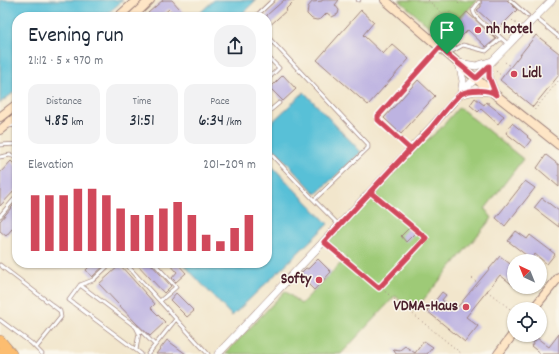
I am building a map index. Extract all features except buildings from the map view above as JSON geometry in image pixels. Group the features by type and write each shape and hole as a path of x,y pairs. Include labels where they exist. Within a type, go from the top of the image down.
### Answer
{"highway":[{"path":"0,341 11,354"}],"main road":[{"path":"124,12 137,0"},
{"path":"137,12 150,0"},
{"path":"385,0 494,94 559,145"},
{"path":"0,117 12,108"},
{"path":"2,128 12,120"},
{"path":"539,302 559,277"},
{"path":"498,354 508,342"}],"street":[{"path":"218,354 476,78 509,45 532,17 552,0"},
{"path":"461,94 463,81 459,63 476,66 491,63"},
{"path":"461,94 479,91 494,94 489,77 491,63"}],"lane":[{"path":"260,12 273,0"},
{"path":"510,0 559,37"},
{"path":"479,2 473,10 474,14 509,45"},
{"path":"447,54 464,45 486,51 502,38"},
{"path":"272,41 368,144 368,148 314,200"},
{"path":"410,149 378,120 378,116 440,47"},
{"path":"272,61 279,68 272,75"},
{"path":"272,108 279,102"},
{"path":"2,128 12,126"},
{"path":"0,145 12,144"},
{"path":"272,155 339,225"},
{"path":"0,157 12,156"},
{"path":"0,216 12,202"},
{"path":"0,265 60,311 60,317 36,354"},
{"path":"106,268 93,280 80,285 69,300 141,354"},
{"path":"130,268 208,354"},
{"path":"158,268 176,288 160,301"},
{"path":"80,285 136,326 155,344"},
{"path":"148,354 176,319"},
{"path":"0,320 38,349 42,354"},
{"path":"136,326 138,333 136,350"}],"path":[{"path":"428,0 446,15 449,14 462,0"},
{"path":"512,20 515,23 520,24"},
{"path":"505,62 511,67"},
{"path":"496,71 503,77"},
{"path":"532,113 559,80"},
{"path":"370,192 426,238 379,288"},
{"path":"324,242 462,354"},
{"path":"472,278 477,282"},
{"path":"487,291 507,307"}],"green space":[{"path":"399,0 477,0 442,38"},
{"path":"459,107 523,159 485,209 492,218 414,311 395,296 341,354 225,354 285,291 301,304 346,258 328,242 418,148 440,129"}],"water":[{"path":"0,0 123,0 110,12 12,12 12,94 0,103"},
{"path":"214,0 256,0 244,12 201,12"},
{"path":"304,92 361,152 316,194 272,146 272,122"},
{"path":"272,166 328,224 232,316 187,268 272,268"}],"place":[{"name":"nh hotel","path":"478,30"},
{"name":"Lidl","path":"514,74"},
{"name":"Softy","path":"319,280"},
{"name":"VDMA-Haus","path":"466,307"}],"route":[{"path":"447,54 440,47 378,116 378,120 410,149 370,192 426,238 379,288 324,242 339,225 410,149 432,126 461,94 471,91 479,91 492,92 496,95 489,77 489,66 476,78 447,54"}]}
